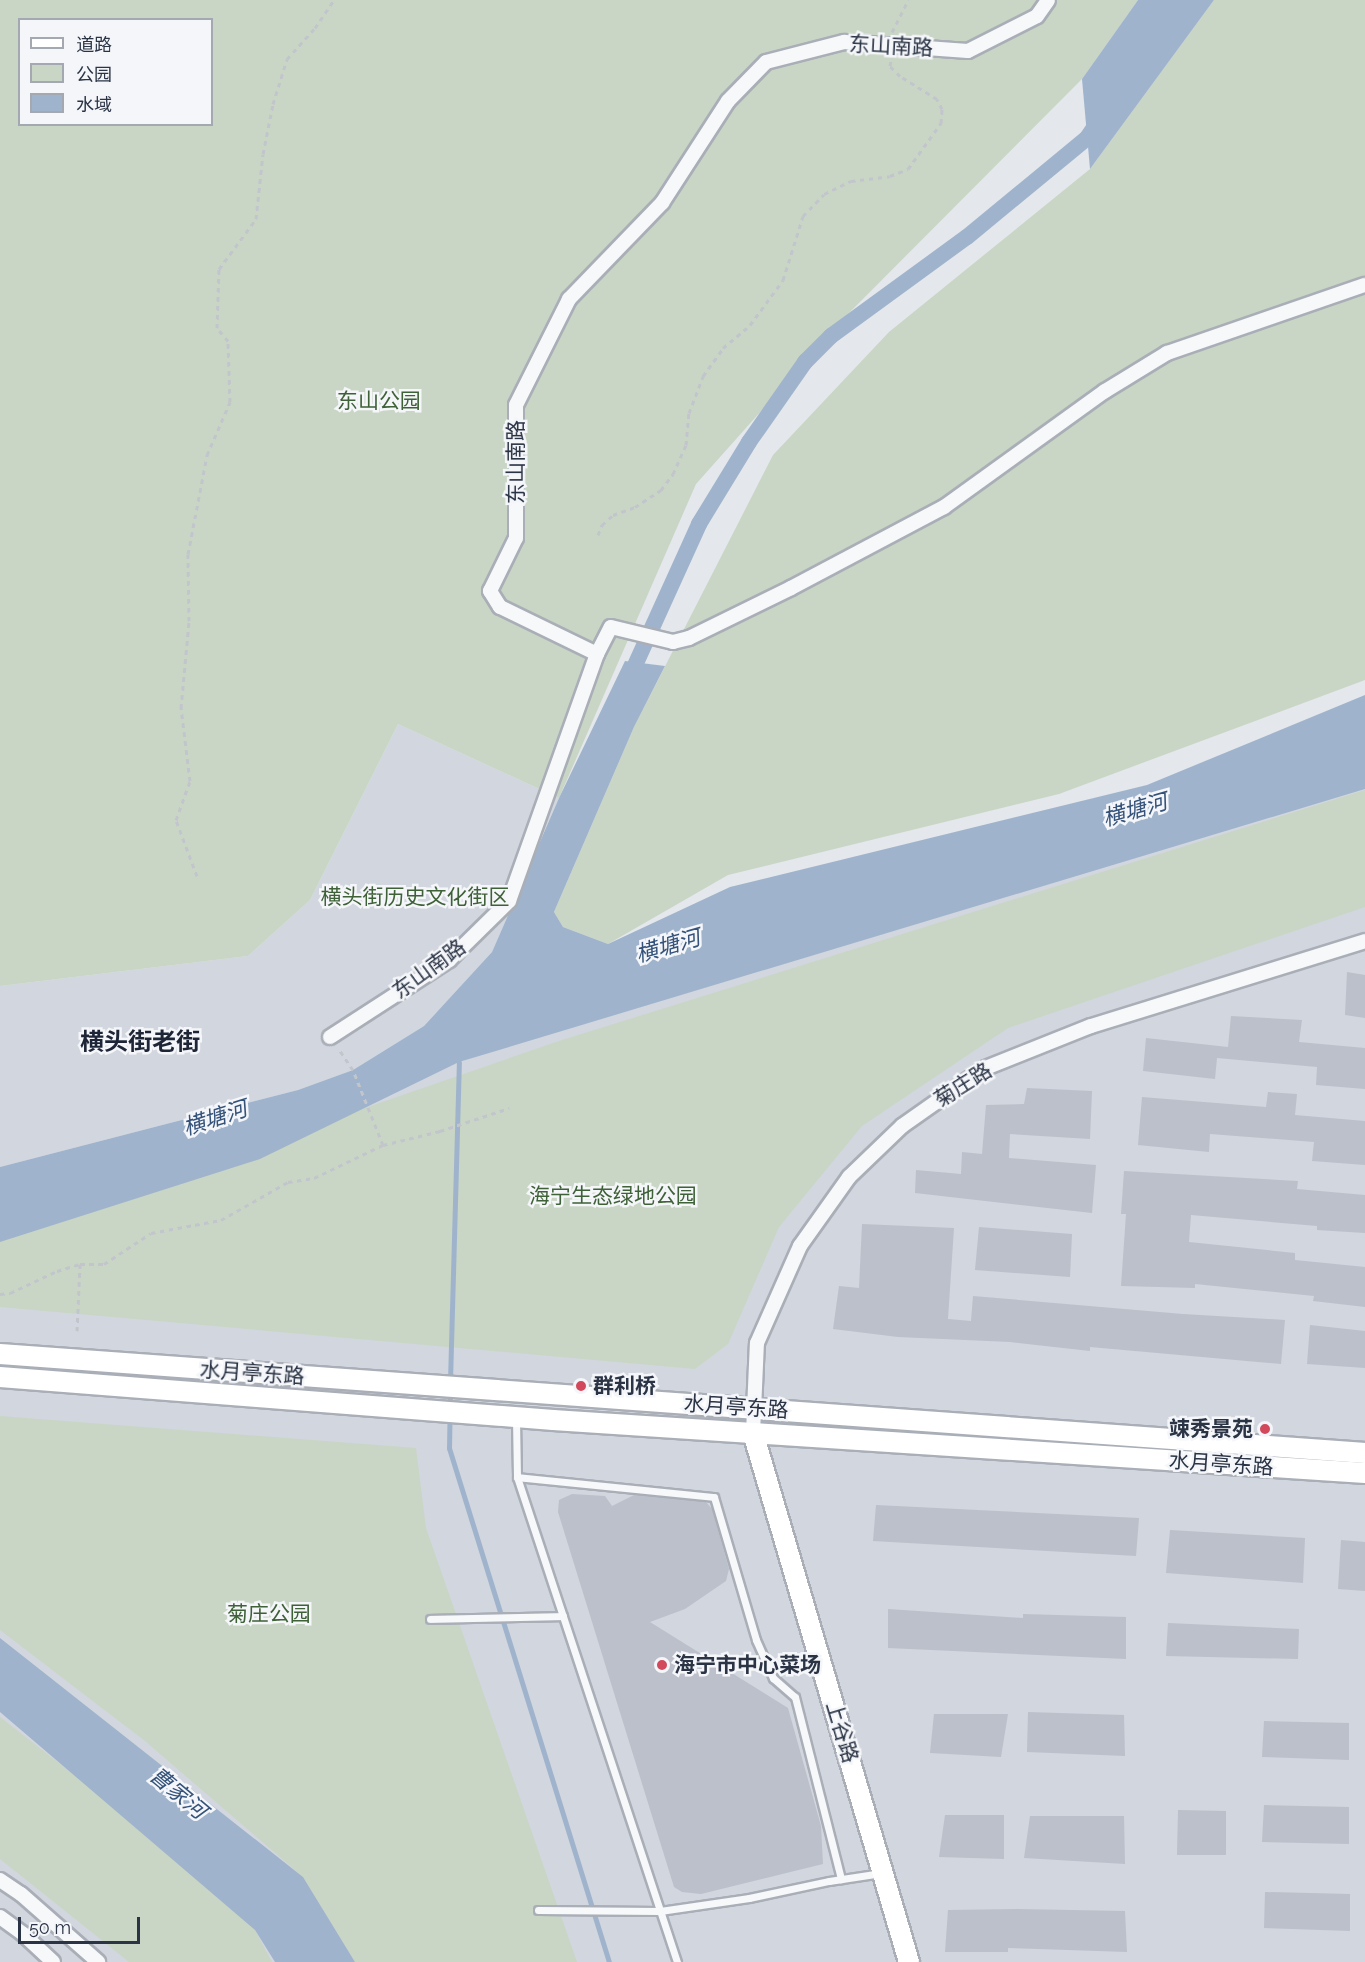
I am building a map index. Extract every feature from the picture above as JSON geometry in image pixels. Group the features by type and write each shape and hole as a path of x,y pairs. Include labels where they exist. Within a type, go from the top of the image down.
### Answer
{"main road":[{"name":"水月亭东路","path":"0,1354 1365,1453"},
{"name":"水月亭东路","path":"0,1377 516,1417 1365,1473"},
{"name":"上谷路","path":"753,1433 909,1962"}],"street":[{"name":"东山南路","path":"330,1037 448,960 509,901 597,654 500,607 490,591 516,538 516,405 569,299 662,203 728,101 766,62 844,42 968,51 1037,16 1048,0"},
{"path":"597,654 610,627 626,633 673,642 689,638 791,588 944,507 1105,391 1167,353 1365,285"},
{"name":"菊庄路","path":"753,1433 757,1343 800,1246 849,1177 902,1126 983,1069 1091,1026 1365,941"},
{"path":"0,1880 21,1894 98,1962"},
{"path":"0,1917 23,1934 53,1962"}],"lane":[{"path":"516,1417 517,1477 677,1962"},
{"path":"517,1477 714,1497 756,1640 773,1678 795,1697 841,1879"},
{"path":"430,1619 562,1616"},
{"path":"538,1910 660,1911 749,1898 841,1879 883,1873"}],"path":[{"path":"197,876 176,820 190,781 181,708 189,621 188,554 207,455 230,402 228,341 217,328 219,269 256,219 271,114 287,59 315,28 334,0"},
{"path":"598,535 607,520 661,490 673,474 686,445 689,413 704,376 723,348 750,325 783,280 803,216 824,194 851,181 890,176 908,169 941,123 942,109 937,99 910,84 890,66 891,33 908,0"},
{"path":"330,1037 353,1070 384,1145"},
{"path":"0,1293 10,1293 57,1271 80,1264 104,1264 151,1233 221,1220 278,1187 314,1178 384,1145 440,1131 509,1108"},
{"path":"77,1332 80,1264"}],"shaded area":[{"name":"横头街历史文化街区","path":"398,724 559,798 492,952 424,1026 353,1070 298,1090 0,1167 0,986 248,956 310,900"},
{"path":"1365,762 1365,1962 0,1962 0,1231 459,1062"}],"green space":[{"name":"东山公园","path":"0,0 1138,0 1082,79 845,317 696,484 559,798 398,724 310,900 248,956 0,986"},
{"path":"1214,0 1365,0 1365,680 1059,794 728,875 608,944 563,927 554,912 634,727 773,455 889,332 1090,169"},
{"name":"海宁生态绿地公园","path":"1365,790 1365,907 1008,1028 862,1126 779,1227 728,1344 695,1369 0,1307 0,1234 559,1041"},
{"name":"菊庄公园","path":"0,1416 416,1448 426,1528 577,1962 355,1962 303,1877 145,1741 0,1630"},
{"path":"0,1717 155,1838 255,1930 272,1962 129,1962 0,1859"}],"water":[{"path":"1138,0 1214,0 1090,169 1082,79"},
{"name":"横塘河","path":"625,661 665,666 634,727 554,912 563,927 608,944 730,887 1147,785 1365,695 1365,789 459,1062 260,1159 0,1242 0,1167 298,1090 353,1070 424,1026 492,952 559,798"},
{"name":"曹家河","path":"0,1638 303,1877 355,1962 275,1962 255,1930 0,1712"}],"building":[{"path":"1347,972 1365,975 1365,1018 1345,1015"},
{"path":"1231,1016 1302,1020 1299,1042 1365,1048 1365,1089 1316,1085 1317,1067 1217,1058 1215,1079 1143,1071 1146,1038 1228,1047"},
{"path":"1027,1088 1092,1091 1090,1139 1010,1134 1009,1158 1096,1165 1092,1213 915,1193 916,1170 961,1174 962,1152 982,1154 986,1105 1024,1104"},
{"path":"1268,1092 1297,1094 1295,1115 1365,1121 1365,1165 1312,1161 1314,1142 1210,1134 1209,1152 1138,1145 1142,1097 1266,1107"},
{"path":"1124,1171 1298,1181 1297,1189 1365,1195 1365,1233 1317,1230 1317,1226 1191,1215 1189,1242 1295,1253 1295,1260 1365,1267 1365,1307 1313,1301 1314,1296 1195,1284 1195,1288 1121,1286 1126,1214 1121,1214"},
{"path":"862,1224 954,1228 948,1319 971,1321 973,1296 1183,1314 1285,1320 1281,1364 1090,1347 1090,1351 1010,1342 898,1337 833,1329 839,1286 859,1288"},
{"path":"979,1227 1072,1234 1070,1277 975,1270"},
{"path":"1310,1325 1365,1331 1365,1368 1307,1364"},
{"name":"海宁市中心菜场","path":"572,1494 605,1496 612,1506 634,1495 706,1502 712,1509 729,1569 726,1581 685,1609 650,1622 788,1708 821,1826 823,1864 701,1894 682,1892 674,1887 558,1512 559,1500"},
{"path":"876,1505 1139,1518 1136,1556 873,1541"},
{"path":"1170,1530 1305,1538 1303,1583 1166,1573"},
{"path":"1341,1540 1365,1542 1365,1591 1338,1589"},
{"path":"888,1609 1023,1618 1023,1614 1126,1617 1126,1659 888,1648"},
{"path":"1168,1623 1299,1629 1298,1659 1166,1656"},
{"path":"1028,1712 1124,1715 1125,1756 1027,1752"},
{"path":"934,1714 1008,1714 1001,1757 930,1753"},
{"path":"1264,1721 1349,1723 1349,1760 1262,1757"},
{"path":"1264,1805 1349,1807 1349,1844 1262,1842"},
{"path":"1178,1810 1226,1811 1226,1855 1177,1855"},
{"path":"945,1815 1004,1815 1004,1859 939,1857"},
{"path":"1030,1816 1124,1816 1125,1864 1024,1858"},
{"path":"1265,1892 1350,1894 1350,1931 1264,1928"},
{"path":"948,1910 1125,1911 1127,1952 1008,1948 1008,1952 945,1952"}],"waterway":[{"path":"627,683 699,524 749,442 805,362 831,336 967,237 1087,138 1099,120"},
{"path":"450,1381 459,1062"},
{"path":"450,1391 449,1448 609,1962"}],"place":[{"name":"群利桥","path":"581,1386"},
{"name":"竦秀景苑","path":"1265,1429"},
{"name":"海宁市中心菜场","path":"662,1665"}],"district":[{"name":"横头街老街","path":"140,1042"}]}
